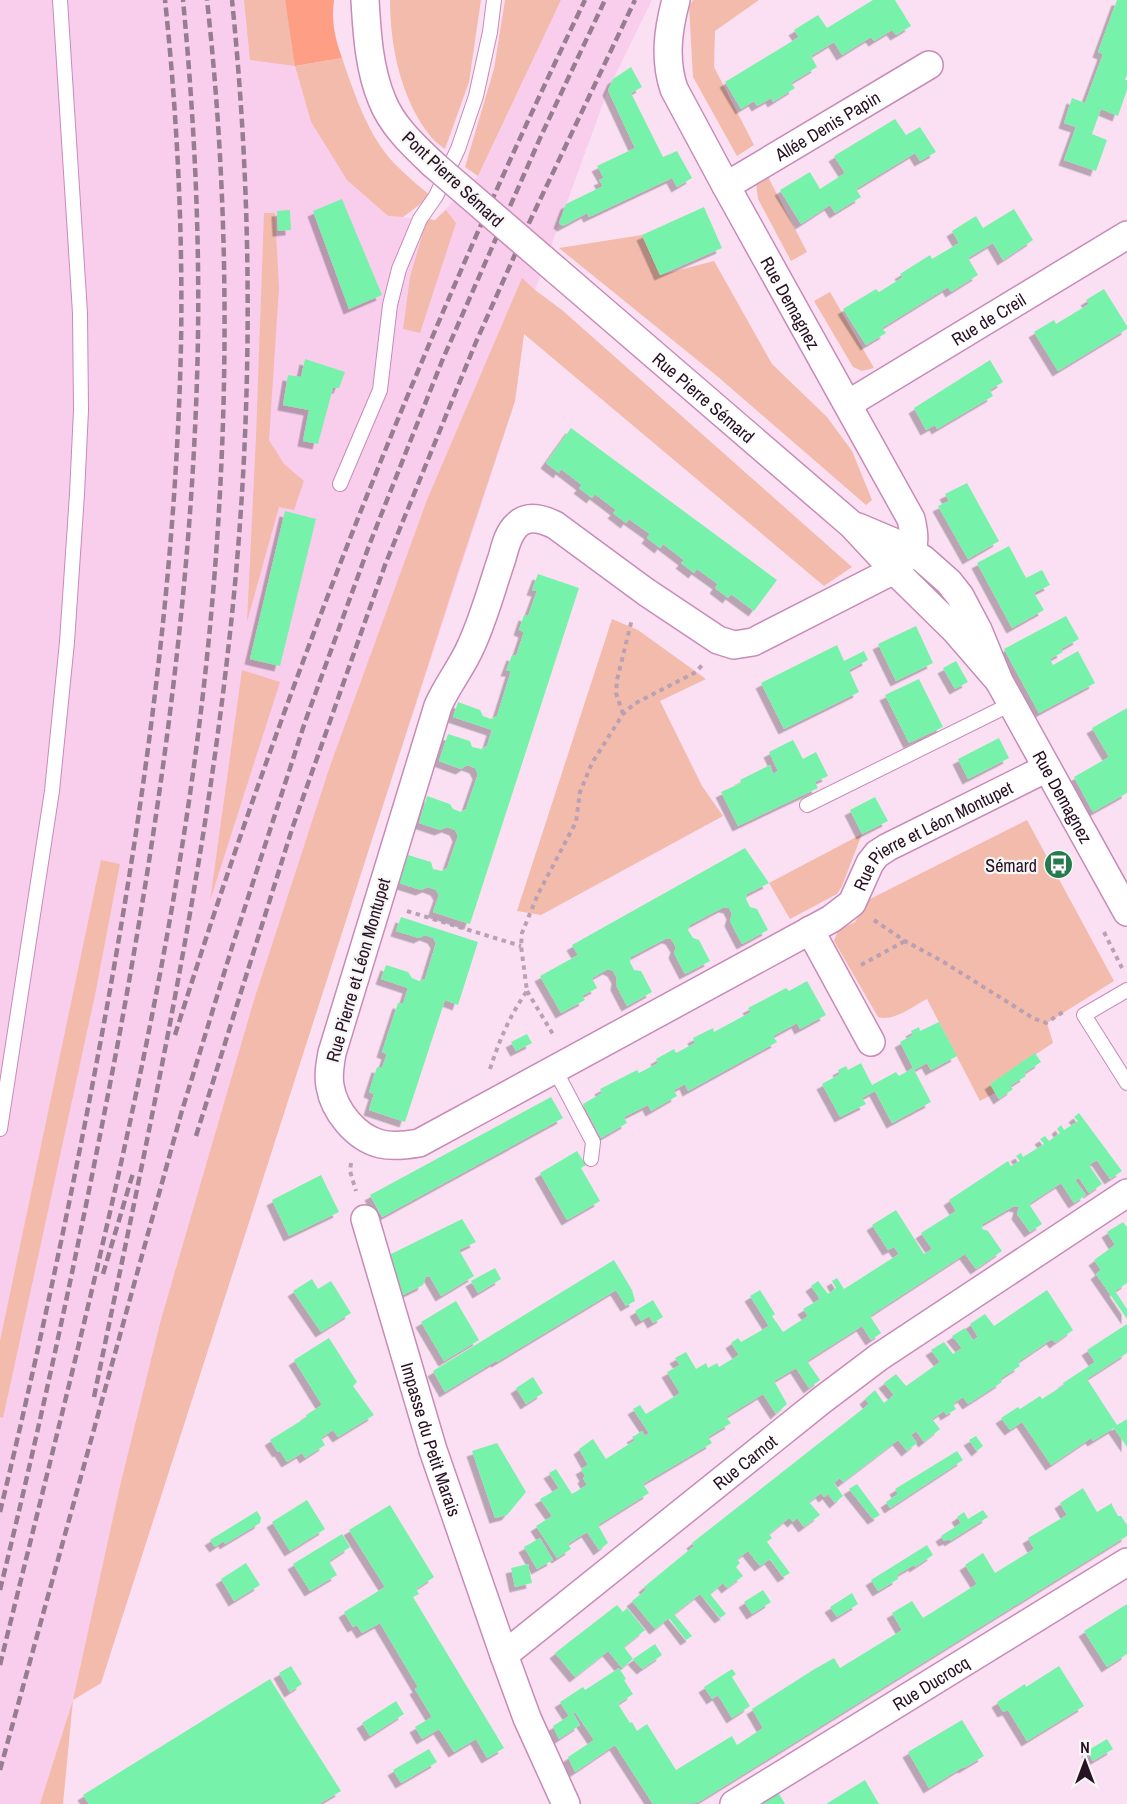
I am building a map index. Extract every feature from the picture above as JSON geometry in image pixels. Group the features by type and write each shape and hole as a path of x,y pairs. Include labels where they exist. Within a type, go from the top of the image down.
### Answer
{"street":[{"name":"Pont Pierre Sémard","path":"365,0 369,44 376,83 382,101 404,135 433,164 556,270"},
{"name":"Rue Demagnez","path":"676,0 668,37 669,75 674,89 911,519 914,532 903,561 937,569 960,596 978,630 1005,692 1127,912"},
{"name":"Allée Denis Papin","path":"726,186 928,65"},
{"name":"Rue de Creil","path":"848,404 1126,236"},
{"name":"Rue Pierre Sémard","path":"556,270 852,525 896,543 903,561"},
{"name":"Rue Pierre et Léon Montupet","path":"903,561 753,642 734,645 718,640 646,592 555,525 536,518 525,520 517,525 507,542 472,644 438,706 332,1053 329,1070 330,1085 336,1103 347,1121 361,1134 380,1144 419,1143 831,919 852,903 870,863 877,854 1047,768"},
{"path":"810,930 871,1042"},
{"name":"Rue Carnot","path":"504,1655 813,1407 879,1357 1127,1193"},
{"name":"Impasse du Petit Marais","path":"365,1219 433,1450 504,1655"},
{"name":"Rue Ducrocq","path":"734,1804 1127,1562"},
{"path":"504,1655 527,1718 566,1804"}],"lane":[{"path":"0,1129 52,791 67,642 81,410 80,313 60,0"},
{"path":"340,484 380,390 390,305 399,269 420,219 436,196 458,149 476,96 490,32 494,0"},
{"path":"807,805 1005,692"},
{"path":"1127,990 1084,1015 1127,1083"},
{"path":"562,1064 593,1142 591,1159"}],"path":[{"path":"623,714 616,693 616,680 629,626 637,604 646,592"},
{"path":"562,1064 526,991 521,946 522,933 529,914 576,822 580,792 592,763 623,714 634,704 696,672 711,654 718,640"},
{"path":"377,902 521,946"},
{"path":"852,903 905,941 942,961 1033,1018 1046,1023 1066,1011"},
{"path":"836,978 905,941"},
{"path":"496,1101 485,1082 500,1040 526,991"},
{"path":"361,1134 351,1156 350,1171 365,1219"}],"shaded area":[{"path":"0,0 285,0 295,66 311,122 347,179 388,216 435,220 478,176 561,0 652,0 608,90 535,290 524,333 515,401 101,1683 73,1700 44,1804 0,1804"},
{"path":"244,0 285,0 296,66 342,58 364,116 379,144 399,168 431,196 403,217 388,216 347,180 311,122 295,66 250,60"},
{"path":"285,0 334,0 334,29 342,58 295,66"},
{"path":"390,0 481,0 469,82 445,149 433,139 421,122 405,90 392,36"},
{"path":"505,0 561,0 478,176 465,167 494,69"},
{"path":"693,0 759,0 715,31 714,67 754,145 737,156 693,77 689,7"},
{"path":"767,175 807,252 791,261 758,199 756,183"},
{"path":"446,210 456,223 420,333 403,329 410,277 427,219 435,220"},
{"path":"264,213 275,213 279,288 269,440 284,464 304,481 294,510 279,507 247,622 256,437"},
{"path":"642,235 660,275 714,261 772,364 827,417 852,451 872,500 866,505 717,376 559,248"},
{"path":"522,278 562,310 852,567 824,586 524,334 515,401 101,1683 73,1700 120,1486 160,1323 254,1000 330,766 427,500"},
{"path":"830,292 874,368 862,371 853,367 814,301"},
{"path":"612,619 638,630 706,679 660,701 702,786 723,816 541,915 517,911"},
{"path":"242,670 280,682 210,901"},
{"path":"1027,820 1114,981 1047,1023 1053,1043 990,1084 995,1093 980,1101 927,999 897,1015 878,1017 834,941 838,930 855,922 870,899"},
{"path":"862,834 837,894 790,919 769,883"},
{"path":"101,860 120,864 95,995 3,1418 0,1417 0,1341"},
{"path":"73,1700 63,1804 40,1804"}],"building":[{"path":"873,0 895,0 911,26 896,35 892,30 874,41 871,37 842,55 834,42 811,56 817,67 791,83 795,88 773,102 771,98 757,106 754,101 741,109 725,82 799,37 794,30 818,15 827,28"},
{"path":"1117,0 1127,0 1127,75 1125,80 1127,80 1127,90 1118,116 1101,109 1092,134 1107,140 1096,171 1064,160 1076,127 1064,123 1072,98 1085,103 1103,54 1098,52"},
{"path":"631,67 642,87 631,93 663,157 677,151 692,178 677,187 672,178 589,217 587,213 563,226 559,223 566,204 603,186 599,180 604,178 597,166 635,148 608,90 613,79"},
{"path":"895,119 906,135 920,127 936,152 920,161 915,153 856,189 861,197 835,213 830,205 801,224 780,190 810,172 820,189 845,173 834,156"},
{"path":"342,199 382,295 349,309 313,211"},
{"path":"704,207 722,248 660,275 642,235"},
{"path":"1014,209 1033,240 1003,260 993,243 968,258 978,275 951,292 948,287 882,328 886,333 866,345 843,309 876,289 879,292 903,277 900,274 930,255 932,259 959,243 952,231 976,216 983,228"},
{"path":"290,210 291,230 278,231 277,211"},
{"path":"1104,289 1127,329 1058,371 1034,332 1054,320 1056,324 1089,304 1086,300"},
{"path":"305,359 345,372 339,388 333,388 318,444 303,441 309,410 283,405 288,375 301,377"},
{"path":"990,360 1003,382 990,390 993,396 937,429 935,425 926,430 914,408"},
{"path":"571,428 777,580 754,611 731,594 728,598 715,588 718,584 697,569 694,573 681,563 684,560 663,544 660,548 647,538 650,534 629,519 626,523 613,513 616,510 595,494 592,498 579,488 582,485 561,469 559,473 546,463"},
{"path":"967,483 999,541 968,559 938,506 949,501 945,494"},
{"path":"285,511 316,519 280,666 250,659"},
{"path":"1009,546 1026,578 1042,570 1050,585 1034,593 1044,610 1012,628 977,563"},
{"path":"538,574 579,588 470,924 433,912 439,895 436,890 428,887 421,890 399,883 408,855 431,862 433,869 442,871 447,868 458,836 455,830 447,827 440,830 419,823 427,796 450,804 453,809 461,812 466,809 478,774 475,768 467,765 461,769 439,761 448,734 470,741 472,747 481,749 487,746 492,730 453,717 458,702 480,710 483,716 491,719 497,716 511,671 506,671 512,655 516,656 524,632 519,630 524,615 528,616 537,591 532,590"},
{"path":"1066,616 1079,639 1061,649 1063,652 1050,659 1053,665 1078,651 1095,683 1039,713 1004,649"},
{"path":"916,626 933,663 896,681 878,644"},
{"path":"837,645 844,661 864,651 868,660 849,670 859,692 784,729 761,683"},
{"path":"956,661 968,682 955,689 943,668"},
{"path":"919,679 943,727 909,743 885,695"},
{"path":"1127,708 1127,793 1093,812 1074,777 1109,757 1092,728"},
{"path":"999,738 1009,758 968,779 958,759"},
{"path":"793,740 803,759 816,752 828,776 815,782 818,788 738,826 721,792 770,765 773,774 778,771 769,752"},
{"path":"875,797 888,821 862,834 850,810"},
{"path":"745,848 769,883 747,894 746,899 750,907 757,909 768,930 742,944 730,921 732,914 729,908 724,907 690,925 688,930 693,938 699,940 710,961 685,974 674,953 676,947 671,939 667,938 631,957 630,962 634,970 641,971 652,992 627,1006 616,985 617,978 613,971 608,969 592,978 597,988 582,996 585,1000 561,1013 540,976 578,955 572,945"},
{"path":"401,917 478,942 458,1005 445,1000 405,1122 369,1110 374,1094 369,1092 377,1067 382,1068 387,1054 382,1052 398,1003 403,1004 408,988 381,979 386,965 408,972 412,978 419,981 425,979 436,943 433,938 425,935 419,938 396,931"},
{"path":"807,981 826,1015 800,1029 797,1023 773,1036 777,1042 688,1091 685,1084 674,1090 677,1096 651,1111 648,1105 624,1117 627,1123 601,1138 583,1104 602,1093 600,1089 637,1070 639,1073 658,1063 656,1059 674,1049 676,1053 695,1043 693,1038 713,1028 714,1032 751,1012 748,1008 786,988 789,991"},
{"path":"939,1022 957,1056 931,1070 927,1063 914,1070 931,1102 892,1123 875,1091 862,1098 866,1104 840,1117 822,1084 840,1074 838,1070 846,1066 848,1070 861,1063 872,1085 896,1072 899,1076 913,1068 900,1042 913,1035 911,1031 919,1027 920,1031"},
{"path":"527,1034 532,1043 516,1051 511,1042"},
{"path":"1035,1053 1041,1062 1024,1073 1026,1076 1010,1086 1013,1089 999,1099 990,1084"},
{"path":"551,1097 563,1118 382,1217 370,1195"},
{"path":"1079,1113 1122,1171 1110,1179 1097,1160 1089,1165 1102,1184 1089,1193 1079,1178 1075,1180 1086,1195 1074,1203 1061,1183 1029,1204 1042,1224 1030,1232 1017,1214 1019,1207 1014,1206 983,1224 982,1229 988,1231 1002,1251 976,1269 965,1254 870,1316 881,1333 871,1340 862,1326 807,1361 820,1380 809,1388 796,1368 774,1381 787,1404 776,1414 763,1394 726,1417 731,1423 708,1437 712,1443 643,1484 649,1493 598,1525 608,1543 599,1550 587,1532 568,1544 571,1549 557,1558 536,1526 552,1516 540,1499 559,1488 549,1473 556,1469 572,1494 587,1485 581,1469 588,1465 579,1449 593,1439 606,1459 635,1440 632,1437 642,1431 645,1436 649,1433 633,1409 640,1405 646,1414 680,1393 667,1372 680,1365 675,1358 686,1352 696,1369 706,1363 708,1368 717,1363 719,1367 739,1355 731,1343 738,1338 741,1342 769,1326 750,1296 760,1290 775,1314 772,1316 783,1332 808,1316 803,1309 820,1299 811,1286 818,1281 828,1294 836,1288 832,1281 837,1278 844,1289 899,1254 894,1247 888,1250 872,1225 896,1210 924,1254 932,1249 921,1233 956,1211 949,1200 1008,1161 1011,1166 1020,1161 1016,1156 1021,1153 1023,1157 1044,1144 1040,1139 1045,1136 1049,1141 1060,1133 1057,1129 1061,1125 1064,1130 1078,1121 1074,1117"},
{"path":"577,1151 586,1165 581,1168 600,1201 567,1220 540,1173"},
{"path":"321,1175 339,1212 289,1236 272,1200"},
{"path":"462,1219 476,1242 459,1250 474,1276 441,1296 430,1277 426,1276 423,1285 401,1296 387,1256"},
{"path":"1123,1222 1127,1227 1127,1283 1115,1291 1127,1309 1127,1319 1096,1274 1101,1270 1094,1260 1115,1245 1107,1232"},
{"path":"614,1260 632,1290 635,1301 626,1306 616,1290 445,1392 433,1371"},
{"path":"495,1268 501,1279 478,1293 471,1281"},
{"path":"312,1279 318,1289 331,1281 351,1313 321,1332 293,1291"},
{"path":"1047,1290 1073,1330 1055,1343 1052,1339 1018,1362 1020,1366 1000,1379 1002,1382 968,1404 963,1397 953,1404 956,1409 946,1415 944,1411 932,1419 940,1429 924,1442 916,1431 911,1435 917,1443 907,1451 898,1440 843,1482 840,1478 834,1483 843,1496 835,1503 828,1494 824,1497 821,1493 809,1502 820,1515 804,1527 797,1518 793,1522 789,1518 769,1534 772,1538 767,1542 790,1573 783,1577 770,1559 760,1566 748,1551 737,1559 740,1563 736,1567 743,1576 727,1588 723,1583 710,1594 726,1614 720,1618 700,1594 674,1614 692,1636 686,1640 669,1618 655,1629 632,1601 646,1590 644,1587 694,1546 692,1543 869,1404 865,1399 875,1390 884,1403 894,1395 884,1383 896,1374 906,1386 940,1362 931,1350 944,1342 953,1354 962,1348 952,1336 965,1328 973,1340 978,1337 970,1324 985,1314 994,1326"},
{"path":"653,1300 663,1317 653,1323 649,1316 641,1321 635,1311"},
{"path":"456,1301 479,1340 444,1361 421,1322"},
{"path":"1127,1324 1127,1353 1087,1379 1117,1425 1127,1419 1127,1447 1114,1428 1093,1441 1091,1438 1051,1465 1022,1422 1010,1430 1001,1418 1040,1396 1042,1399 1095,1362 1087,1350"},
{"path":"329,1338 357,1382 353,1386 374,1415 338,1437 333,1430 321,1438 325,1445 305,1458 302,1453 287,1462 270,1440 322,1405 294,1360"},
{"path":"533,1377 543,1393 526,1404 516,1388"},
{"path":"976,1436 983,1446 977,1451 969,1440"},
{"path":"497,1443 526,1492 507,1515 495,1518 472,1451"},
{"path":"957,1451 963,1460 890,1508 886,1502 898,1494 895,1489"},
{"path":"857,1484 880,1515 873,1519 849,1489"},
{"path":"1083,1488 1097,1512 1112,1503 1118,1516 1121,1516 1127,1525 1127,1536 697,1803 653,1804 615,1745 575,1772 568,1757 594,1740 575,1712 573,1713 580,1725 559,1739 553,1726 569,1716 560,1702 583,1687 585,1690 619,1668 633,1694 618,1704 637,1731 647,1724 676,1770 732,1736 737,1745 763,1728 752,1709 813,1670 834,1658 840,1668 902,1630 892,1613 912,1601 923,1618 977,1584 965,1565 983,1553 995,1573 1034,1549 1028,1538 1067,1515 1060,1503"},
{"path":"307,1500 325,1529 290,1551 272,1522"},
{"path":"390,1505 434,1577 416,1589 419,1594 413,1597 504,1748 487,1758 476,1739 454,1752 439,1729 422,1739 415,1727 432,1717 415,1689 418,1687 380,1623 362,1633 357,1625 353,1627 344,1612 385,1587 349,1530"},
{"path":"983,1510 988,1517 950,1541 949,1539 944,1541 941,1536 961,1523 957,1517 964,1512 968,1519"},
{"path":"257,1511 261,1518 260,1523 225,1544 224,1541 215,1547 210,1540"},
{"path":"342,1534 350,1547 329,1561 337,1575 310,1591 293,1564"},
{"path":"540,1538 553,1560 537,1569 524,1547"},
{"path":"927,1545 933,1555 897,1575 898,1579 878,1591 871,1580"},
{"path":"246,1563 260,1585 234,1601 221,1579"},
{"path":"528,1564 532,1583 515,1587 511,1568"},
{"path":"763,1590 771,1602 752,1614 744,1602"},
{"path":"852,1593 858,1604 837,1617 830,1607"},
{"path":"1127,1604 1127,1654 1107,1667 1084,1631"},
{"path":"617,1605 623,1612 627,1608 645,1630 624,1647 633,1659 622,1668 608,1651 575,1677 555,1653"},
{"path":"655,1644 662,1655 642,1669 633,1659"},
{"path":"291,1666 302,1684 290,1692 279,1673"},
{"path":"1059,1666 1084,1706 1027,1741 1008,1710 1003,1712 997,1702"},
{"path":"732,1669 736,1674 732,1677 750,1706 732,1718 718,1695 712,1699 704,1687"},
{"path":"270,1679 341,1791 319,1804 89,1804 83,1795"},
{"path":"396,1701 404,1714 370,1736 362,1723"},
{"path":"962,1720 984,1756 929,1788 908,1752"},
{"path":"1107,1739 1113,1749 1093,1761 1087,1751"},
{"path":"429,1749 437,1762 401,1783 393,1770"},
{"path":"865,1780 879,1804 826,1804"},
{"path":"778,1792 785,1804 760,1804"}],"railway":[{"path":"0,1512 44,1321 96,1065 135,838 166,592 178,428 181,259 173,86 165,0"},
{"path":"0,1590 78,1245 119,1037 147,873 180,627 193,462 198,332 196,190 183,0"},
{"path":"0,1665 81,1337 131,1118 174,898 204,689 220,493 224,394 222,197 207,0"},
{"path":"94,1397 187,932 228,651 242,489 248,326 244,162 232,0"},
{"path":"175,1035 263,771 361,510 469,253 585,0"},
{"path":"0,1770 181,1114 305,722 370,543 442,361 541,136 605,0"},
{"path":"196,1136 292,829 385,565 476,342 529,223 635,0"},
{"path":"103,1274 133,1173"}],"place":[{"name":"Sémard","path":"1058,865"}]}
